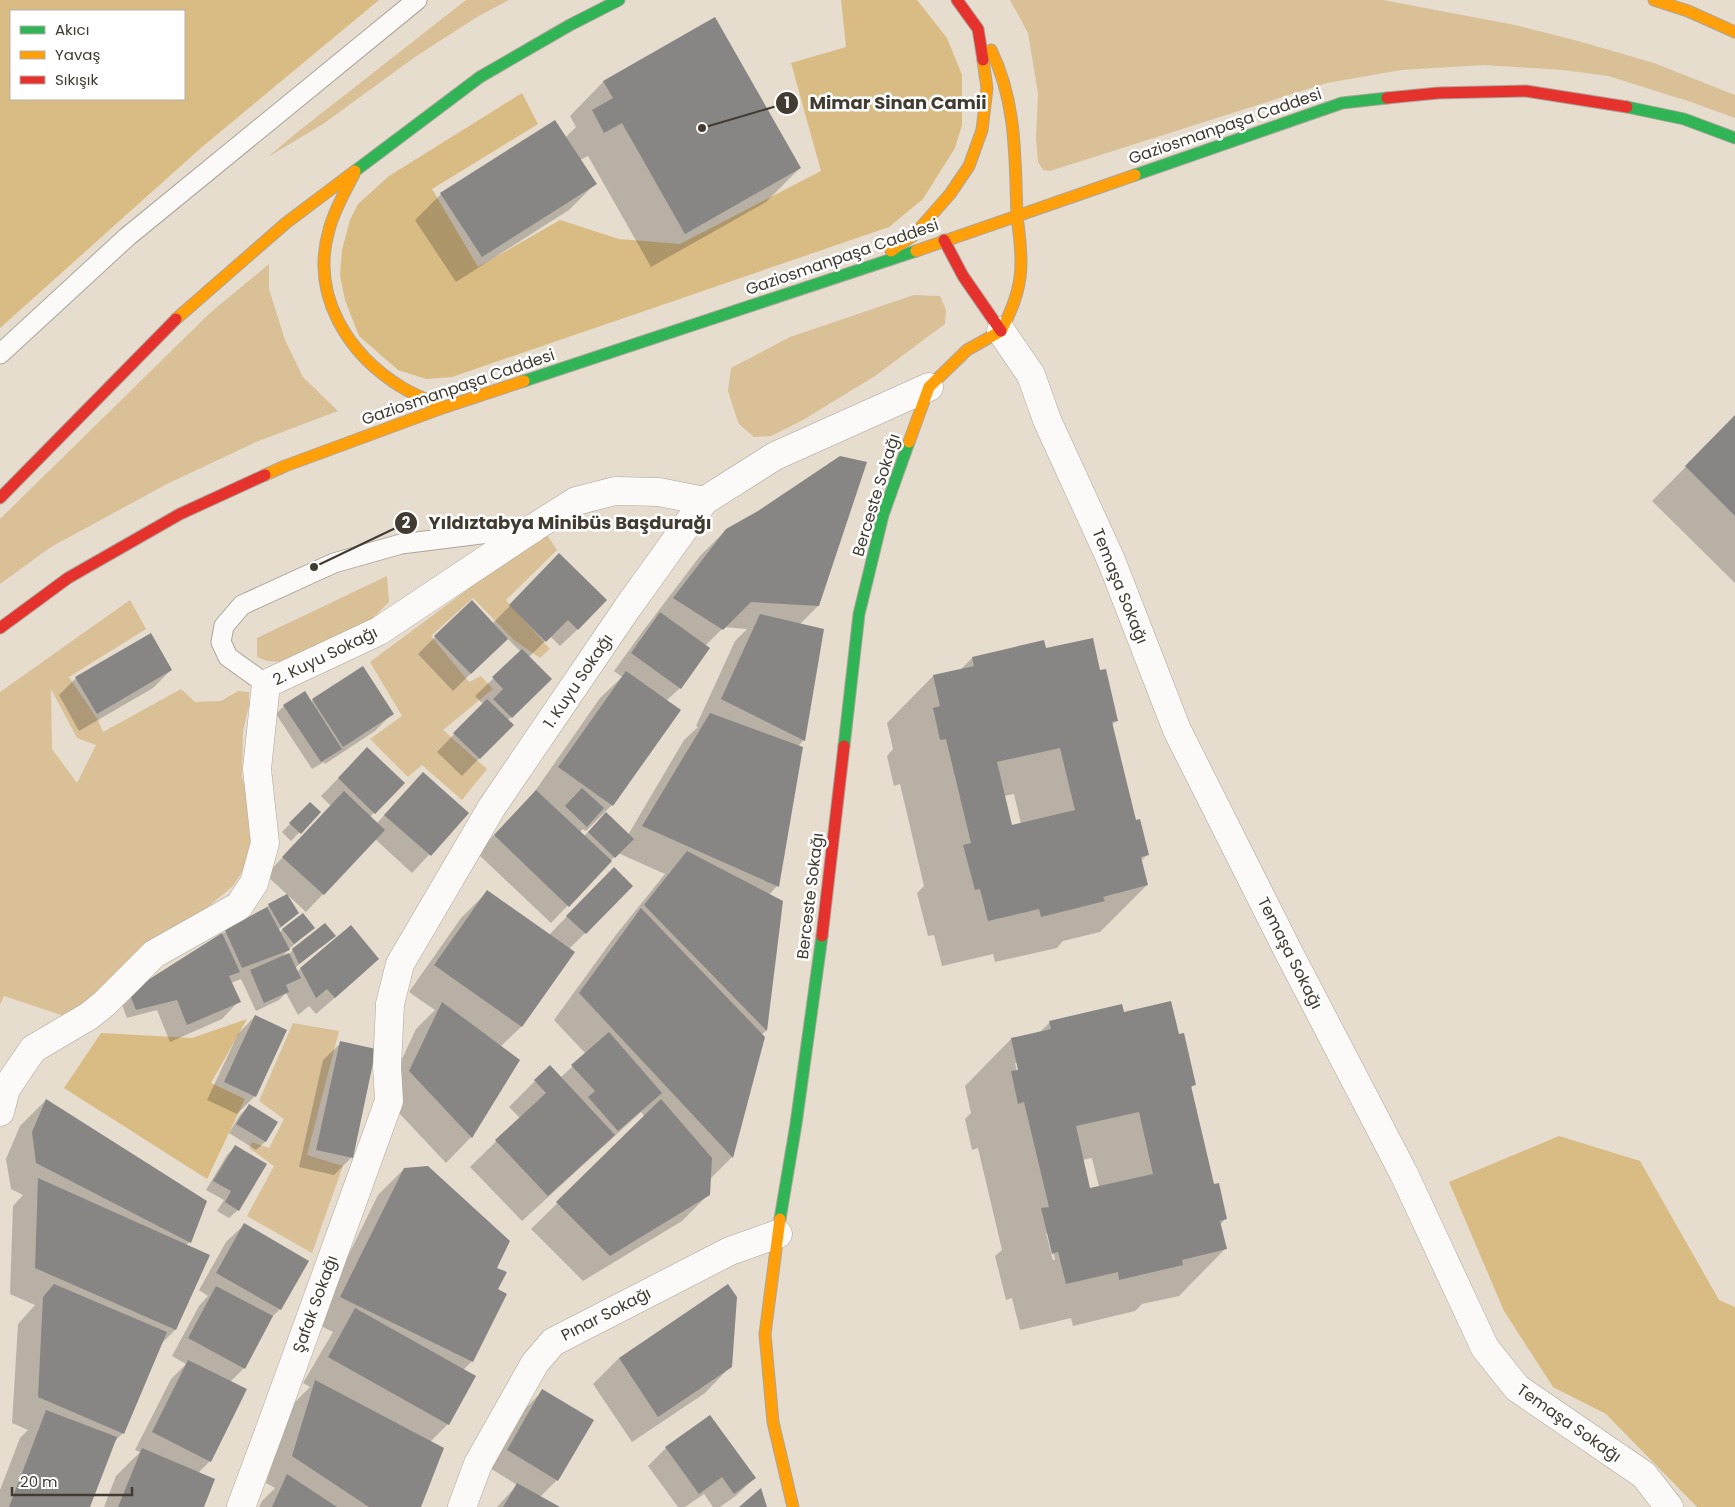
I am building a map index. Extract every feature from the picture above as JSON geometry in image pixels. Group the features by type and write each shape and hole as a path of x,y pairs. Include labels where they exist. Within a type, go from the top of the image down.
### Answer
{"main road":[{"path":"0,498 179,316 286,223 480,77 570,25 619,0"},
{"path":"944,240 952,260 967,284 1001,331 1013,306 1021,282 1022,257 1017,217 1011,114 1006,86 997,59 957,0"},
{"path":"1654,0 1688,11 1735,32"},
{"path":"871,265 914,234 950,194 968,166 982,130 987,88 978,29"},
{"name":"Gaziosmanpaşa Caddesi","path":"0,628 68,578 180,514 285,466 445,407 1017,217 1342,103 1438,93 1526,91 1612,104 1684,119 1735,138"},
{"path":"357,168 341,198 328,230 323,266 327,299 340,328 363,356 398,385 445,407"},
{"name":"Berceste Sokağı","path":"793,1507 773,1422 766,1334 778,1234 796,1124 821,942 859,614 883,515 929,387 968,350 1001,331"}],"street":[{"name":"Temaşa Sokağı","path":"1001,331 1031,375 1047,420 1111,560 1177,730 1288,951 1404,1174 1485,1348 1517,1388 1644,1475 1669,1507"},
{"name":"1. Kuyu Sokağı","path":"389,1101 387,1067 390,1004 400,964 492,807 628,607 704,501 775,456 929,387"},
{"name":"2. Kuyu Sokağı","path":"0,1112 6,1089 33,1049 89,1016 105,1003 154,954 239,906 254,883 265,843 257,769 266,684 380,631 535,527 576,502 615,491 659,492 704,501"},
{"name":"Şafak Sokağı","path":"240,1507 389,1101"},
{"name":"Pınar Sokağı","path":"462,1507 478,1464 535,1364 553,1342 730,1251 778,1234"}],"lane":[{"path":"0,354 127,237 417,0"},
{"path":"266,684 228,657 221,642 224,626 242,605 334,563 401,544 535,527"}],"shaded area":[{"path":"0,0 379,0 202,147 0,328"},
{"path":"466,0 509,0 477,17 415,57 323,124 268,157 295,134"},
{"path":"841,0 917,0 947,38 962,75 962,125 955,148 923,199 889,227 452,377 426,379 398,370 359,336 345,300 340,275 342,250 350,220 358,204 389,176 522,93 538,124 432,189 478,267 560,220 619,239 680,244 821,171 791,63 846,47"},
{"path":"1010,0 1383,0 1515,25 1654,63 1735,95 1735,118 1608,76 1563,70 1485,65 1401,70 1327,83 1050,171 1043,170 1038,162 1036,138 1038,93 1028,33"},
{"path":"269,264 269,289 285,340 303,377 338,411 256,442 167,484 51,547 0,584 0,519 210,313"},
{"path":"914,295 940,296 946,310 945,324 875,376 803,420 771,436 754,437 739,424 728,391 731,368 790,337"},
{"path":"545,532 557,550 506,600 550,649 540,658 514,640 473,598 431,636 469,682 481,676 493,689 443,730 487,769 462,800 422,765 408,777 370,739 402,716 370,662"},
{"path":"387,576 389,602 367,624 286,662 267,661 257,657 257,638"},
{"path":"130,600 146,629 69,677 98,720 103,732 181,689 195,702 221,701 238,691 249,692 249,705 243,731 242,777 252,812 253,855 233,886 73,1019 4,996 0,1005 0,692","holes":["51,689 77,738 96,745 77,783 52,749"]},
{"path":"247,1019 211,1083 245,1099 207,1179 64,1088 101,1033 192,1038"},
{"path":"293,1023 339,1031 307,1155 343,1166 312,1253 247,1216 274,1166 249,1148 252,1142 269,1148 284,1119 259,1101"},
{"path":"1559,1136 1640,1161 1719,1300 1735,1307 1735,1507 1697,1507 1606,1414 1553,1387 1504,1311 1449,1182"}],"building":[{"path":"715,17 801,168 685,234 622,123 604,133 592,110 613,98 603,81"},
{"path":"555,120 597,184 482,257 440,193"},
{"path":"1735,415 1735,516 1685,466"},
{"path":"840,456 867,462 819,606 751,602 723,630 673,598 726,529 758,511"},
{"path":"559,553 607,600 578,630 568,620 546,642 509,605"},
{"path":"472,600 508,639 471,674 434,636"},
{"path":"660,612 710,648 681,689 631,653"},
{"path":"760,614 824,629 805,741 721,699"},
{"path":"151,633 172,670 97,714 75,677"},
{"path":"1093,638 1100,670 1106,669 1118,721 1112,722 1136,820 1140,819 1149,855 1141,857 1148,885 1103,897 1105,901 1041,917 1039,909 988,921 980,889 975,890 963,845 971,843 946,739 940,740 933,708 940,706 933,675 974,666 972,657 1044,640 1046,648","holes":["1060,748 1075,810 1012,825 997,762"]},
{"path":"522,649 552,679 512,718 493,699 503,689 492,677"},
{"path":"363,666 394,714 343,747 312,699"},
{"path":"626,671 681,710 613,806 558,767"},
{"path":"305,691 342,749 321,762 283,705"},
{"path":"487,699 514,725 480,759 453,733"},
{"path":"710,713 803,747 779,887 642,826"},
{"path":"367,747 405,783 375,814 338,778"},
{"path":"423,772 469,813 431,856 384,815"},
{"path":"582,788 604,808 587,827 565,806"},
{"path":"536,790 612,861 569,907 494,835"},
{"path":"344,791 385,830 324,895 282,857"},
{"path":"310,802 321,812 301,834 289,823"},
{"path":"606,812 634,839 615,858 588,832"},
{"path":"687,851 783,901 767,1031 644,905"},
{"path":"614,867 633,886 586,934 566,916"},
{"path":"487,890 575,952 522,1027 434,965"},
{"path":"287,894 299,913 281,927 268,904"},
{"path":"267,907 290,950 242,968 225,930"},
{"path":"641,908 765,1037 733,1158 579,993"},
{"path":"303,913 315,928 294,944 282,929"},
{"path":"325,923 336,936 299,964 292,949"},
{"path":"351,925 379,959 335,998 327,989 316,998 300,968"},
{"path":"222,933 240,972 229,976 241,1002 187,1025 177,1000 136,1010 129,992"},
{"path":"289,953 301,978 286,985 289,992 264,1003 250,970"},
{"path":"1171,1001 1179,1034 1184,1033 1196,1085 1191,1086 1214,1184 1219,1183 1227,1219 1220,1221 1227,1249 1182,1260 1183,1265 1119,1280 1118,1272 1066,1284 1058,1252 1052,1254 1041,1208 1049,1207 1024,1102 1018,1104 1011,1071 1018,1070 1011,1038 1051,1029 1049,1021 1122,1004 1124,1012","holes":["1139,1112 1153,1174 1090,1188 1076,1126"]},
{"path":"442,1002 520,1060 472,1138 409,1071"},
{"path":"255,1015 287,1030 256,1097 224,1082"},
{"path":"609,1032 662,1093 618,1131 588,1097 595,1091 571,1065"},
{"path":"340,1041 376,1049 353,1158 316,1150"},
{"path":"550,1065 615,1135 548,1196 495,1140 546,1093 534,1080"},
{"path":"46,1099 207,1201 191,1243 36,1163 32,1132"},
{"path":"661,1099 712,1158 710,1195 610,1256 556,1202"},
{"path":"249,1104 278,1122 266,1142 236,1124"},
{"path":"235,1145 267,1164 239,1211 225,1202 231,1191 213,1181"},
{"path":"428,1166 510,1241 497,1268 507,1272 498,1289 507,1294 473,1362 340,1297 404,1168"},
{"path":"38,1178 210,1255 176,1330 35,1268"},
{"path":"244,1223 309,1261 281,1310 216,1273"},
{"path":"54,1284 167,1332 124,1434 38,1397 43,1297"},
{"path":"728,1284 737,1297 732,1367 658,1417 619,1358"},
{"path":"216,1286 273,1316 245,1369 188,1338"},
{"path":"355,1308 476,1376 449,1425 328,1357"},
{"path":"188,1360 247,1389 211,1462 152,1432"},
{"path":"315,1380 444,1448 421,1507 369,1507 292,1456"},
{"path":"542,1389 594,1420 558,1481 507,1450"},
{"path":"46,1410 117,1437 90,1507 9,1507"},
{"path":"710,1415 756,1478 734,1494 722,1477 699,1494 665,1447"},
{"path":"142,1448 215,1479 204,1507 118,1507"},
{"path":"287,1474 337,1507 272,1507"},
{"path":"517,1483 560,1507 503,1507"},
{"path":"761,1488 767,1507 739,1507"}],"traffic: fast":[{"path":"355,171 480,77 570,25 619,0"},
{"path":"1135,175 1342,103 1387,98"},
{"path":"1627,107 1684,119 1735,138"},
{"path":"524,381 916,251"},
{"path":"844,746 859,614 883,515 909,442"},
{"path":"780,1219 796,1124 822,936"}],"traffic: slow":[{"path":"1654,0 1688,11 1735,32"},
{"path":"991,50 1006,90 1010,111 1015,153 1017,217"},
{"path":"891,251 914,235 950,194 969,166 982,130 987,88 983,60"},
{"path":"176,319 286,223 355,171"},
{"path":"354,174 331,223 324,254 325,277 330,300 338,321 350,341 383,374 418,396 445,407"},
{"path":"916,251 1135,175"},
{"path":"1001,331 1014,302 1020,276 1021,249 1017,217"},
{"path":"909,442 929,387 967,350 1001,331"},
{"path":"265,475 445,407 524,381"},
{"path":"780,1219 765,1334 773,1422 793,1507"}],"traffic: jam":[{"path":"957,0 978,29 983,60"},
{"path":"1387,98 1438,93 1526,91 1627,107"},
{"path":"944,240 963,276 1001,331"},
{"path":"0,498 176,319"},
{"path":"0,628 68,578 180,514 265,475"},
{"path":"822,936 844,746"}],"place":[{"name":"Mimar Sinan Camii","path":"702,128"},
{"name":"Yıldıztabya Minibüs Başdurağı","path":"314,567"}]}
